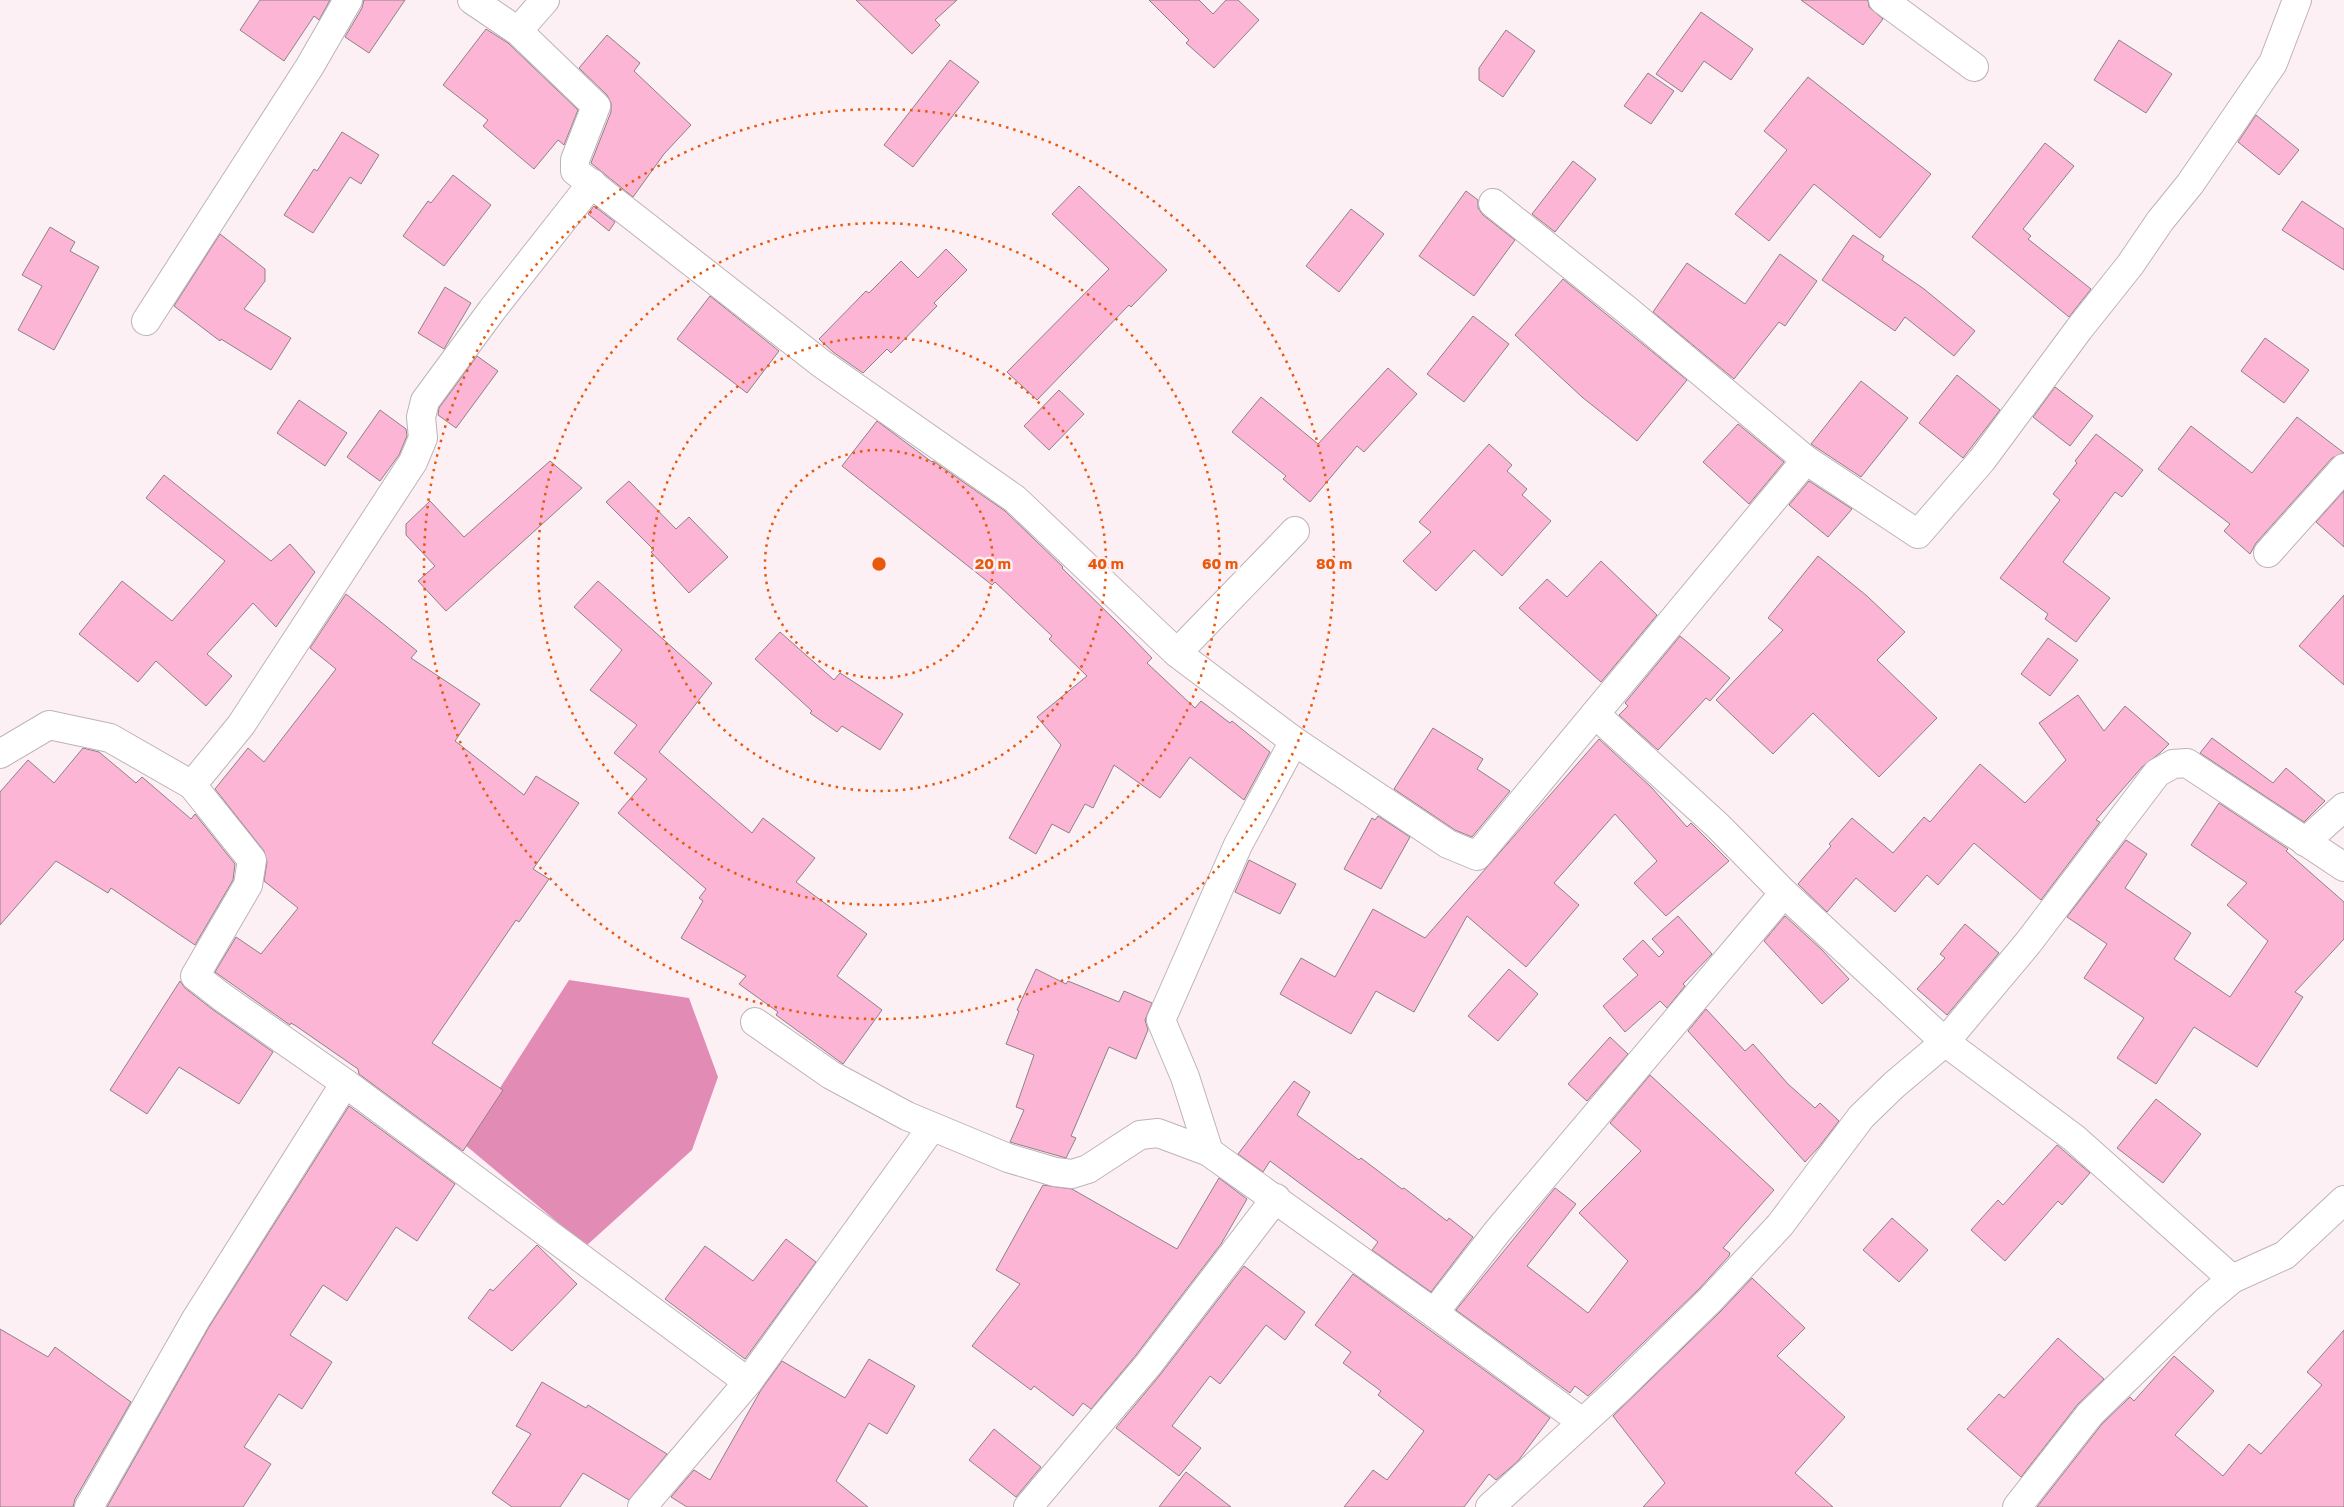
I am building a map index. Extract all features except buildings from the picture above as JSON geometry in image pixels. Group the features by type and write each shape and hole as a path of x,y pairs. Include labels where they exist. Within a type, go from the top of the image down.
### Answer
{"street":[{"path":"146,321 310,66 348,0"},
{"path":"472,0 518,31 596,106 575,160 575,171 822,364 1015,499 1177,653 1294,741 1448,844 1477,856 1806,460"},
{"path":"518,31 545,0"},
{"path":"1882,0 1974,67"},
{"path":"1493,203 1628,310 1806,460 1918,534 1982,460 2079,329 2130,265 2160,221 2190,184 2273,63 2297,0"},
{"path":"192,785 241,725 413,462 423,438 421,417 425,401 492,310 592,183"},
{"path":"2268,553 2344,468"},
{"path":"1177,653 1295,531"},
{"path":"1595,714 1718,826 1784,893 1945,1042 2074,1138 2232,1279"},
{"path":"0,754 49,725 110,738 192,785 252,860 248,885 195,976 222,997 345,1082 748,1382"},
{"path":"1209,1152 1185,1077 1161,1020 1238,845 1294,741"},
{"path":"1490,1507 1710,1300 1780,1225 1861,1118 1894,1085 1945,1042 2028,943 2158,773 2173,764 2187,763 2344,867"},
{"path":"2305,842 2344,807"},
{"path":"1434,1312 1496,1232 1784,893"},
{"path":"755,1022 831,1075 907,1116 1008,1158 1055,1172 1072,1174 1088,1169 1140,1135 1158,1133 1209,1152 1434,1312 1582,1422"},
{"path":"89,1507 196,1319 345,1082"},
{"path":"642,1507 748,1382 932,1127"},
{"path":"1028,1507 1148,1365 1276,1198"},
{"path":"2017,1507 2090,1414 2232,1279 2285,1255 2344,1200"}],"shaded area":[{"path":"569,980 689,998 718,1077 692,1150 586,1246 464,1144"}]}
